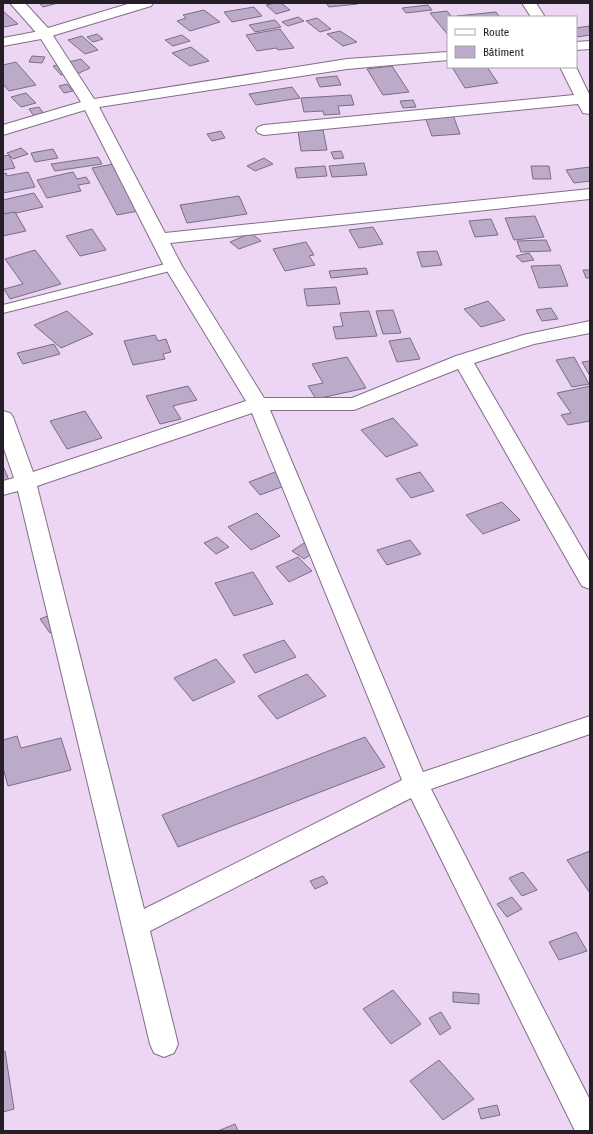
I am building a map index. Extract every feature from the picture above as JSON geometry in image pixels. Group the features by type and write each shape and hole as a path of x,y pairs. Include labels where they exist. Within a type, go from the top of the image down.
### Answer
{"street":[{"path":"17,3 45,34 90,104 173,266 258,404 416,784 590,1131"},
{"path":"3,42 45,34 146,3"},
{"path":"529,3 537,16"},
{"path":"577,46 590,45"},
{"path":"3,130 90,104 347,64 447,56"},
{"path":"264,130 587,105 568,68"},
{"path":"158,239 590,194"},
{"path":"3,488 26,482 258,404 354,404 464,360 530,339 590,326"},
{"path":"464,360 590,581"},
{"path":"3,417 26,482 164,1044"},
{"path":"135,926 416,784 590,725"}],"lane":[{"path":"3,309 173,266"}],"building":[{"path":"39,3 58,3 43,7"},
{"path":"281,3 290,10 276,14 266,5"},
{"path":"326,3 357,3 358,4 329,7"},
{"path":"428,5 432,10 406,13 402,8"},
{"path":"254,7 262,16 232,22 224,12"},
{"path":"204,10 220,22 190,31 177,21 186,18 183,15"},
{"path":"447,11 451,16 447,16 447,34 430,13"},
{"path":"4,12 18,24 5,27 3,25"},
{"path":"496,12 499,16 457,16"},
{"path":"298,17 304,21 288,26 282,22"},
{"path":"317,18 331,29 320,32 306,21"},
{"path":"275,20 281,27 255,32 249,25"},
{"path":"589,26 590,35 578,37 577,28"},
{"path":"280,29 294,48 278,50 276,48 257,51 246,35"},
{"path":"340,31 357,42 343,46 327,34"},
{"path":"97,34 103,39 93,42 87,37"},
{"path":"182,35 190,41 173,46 165,40"},
{"path":"82,36 98,50 85,54 68,40"},
{"path":"191,47 209,61 190,66 172,53"},
{"path":"32,56 45,57 42,63 29,62"},
{"path":"81,59 90,68 79,73 61,75 53,66"},
{"path":"16,62 36,85 9,91 3,84 3,65"},
{"path":"392,66 409,92 383,95 367,69"},
{"path":"453,68 488,68 498,83 465,88"},
{"path":"337,76 341,85 320,87 316,78"},
{"path":"67,84 73,91 64,93 59,86"},
{"path":"292,87 300,98 256,105 249,94"},
{"path":"26,93 36,103 21,107 11,97"},
{"path":"351,95 354,105 338,106 340,114 324,115 323,111 304,112 301,98"},
{"path":"413,100 416,107 403,108 400,101"},
{"path":"39,107 44,114 34,116 29,109"},
{"path":"453,115 460,134 432,136 425,117"},
{"path":"323,130 327,150 301,151 298,131"},
{"path":"221,131 225,138 212,141 207,134"},
{"path":"21,148 28,154 13,159 7,153"},
{"path":"53,149 58,158 35,162 31,153"},
{"path":"341,151 344,158 334,159 331,152"},
{"path":"9,155 15,168 3,170 3,156"},
{"path":"98,157 102,164 55,171 51,164"},
{"path":"264,158 273,164 255,171 247,166"},
{"path":"119,163 144,210 117,215 92,168"},
{"path":"364,163 367,175 332,177 329,166"},
{"path":"325,166 327,176 297,178 295,168"},
{"path":"531,166 549,166 551,179 533,179"},
{"path":"590,167 590,181 574,183 566,170"},
{"path":"28,172 35,187 3,193 3,174 6,173 7,176"},
{"path":"73,172 77,179 86,177 90,183 78,185 81,191 47,198 37,180"},
{"path":"34,193 43,207 3,216 3,200"},
{"path":"239,196 247,214 187,223 180,205"},
{"path":"15,212 26,231 3,236 3,214"},
{"path":"535,216 544,237 514,240 505,218"},
{"path":"491,219 498,235 475,237 469,221"},
{"path":"373,227 383,244 359,248 349,230"},
{"path":"92,229 106,250 80,256 66,236"},
{"path":"251,233 261,241 239,249 230,242"},
{"path":"546,240 551,251 521,252 517,241"},
{"path":"306,242 314,255 309,256 315,265 285,271 273,249"},
{"path":"35,250 61,284 10,299 4,289 23,284 5,259"},
{"path":"437,251 442,265 422,267 417,252"},
{"path":"529,253 534,260 522,262 516,256"},
{"path":"560,265 568,286 539,288 531,266"},
{"path":"366,268 368,274 331,278 329,271"},
{"path":"583,270 590,270 590,278 586,278"},
{"path":"336,287 340,304 307,306 304,289"},
{"path":"488,301 505,320 481,327 464,309"},
{"path":"551,308 558,319 542,321 536,310"},
{"path":"393,310 401,333 383,334 376,311"},
{"path":"67,311 93,334 61,348 34,325"},
{"path":"369,311 377,336 336,339 333,327 343,326 340,313"},
{"path":"155,335 158,341 166,339 171,352 163,354 165,359 133,365 124,341"},
{"path":"410,338 420,359 397,362 389,341"},
{"path":"54,344 60,354 23,364 17,353"},
{"path":"347,357 366,388 316,399 308,386 323,383 312,364"},
{"path":"574,357 589,384 572,387 556,360"},
{"path":"590,361 590,376 582,362"},
{"path":"188,386 197,400 173,406 181,419 160,424 146,396"},
{"path":"590,386 590,421 568,425 561,415 571,413 557,393"},
{"path":"85,411 102,438 67,449 50,421"},
{"path":"393,418 418,445 386,457 361,430"},
{"path":"3,466 9,480 3,481"},
{"path":"283,469 295,482 260,495 249,482"},
{"path":"420,472 434,491 411,498 396,479"},
{"path":"502,502 520,520 483,534 466,515"},
{"path":"257,513 280,536 251,550 228,527"},
{"path":"217,537 229,547 216,554 204,543"},
{"path":"410,540 421,554 387,565 377,550"},
{"path":"304,543 316,551 304,559 292,551"},
{"path":"298,557 312,571 289,582 276,567"},
{"path":"253,572 273,604 234,616 215,583"},
{"path":"63,610 71,624 50,633 40,619"},
{"path":"284,640 296,657 255,673 243,655"},
{"path":"216,659 235,682 193,701 174,678"},
{"path":"307,674 326,696 277,719 258,696"},
{"path":"17,736 21,748 61,738 71,770 8,786 3,768 3,740"},
{"path":"365,737 385,767 178,847 162,815"},
{"path":"590,851 590,893 567,860"},
{"path":"523,872 537,890 522,896 509,878"},
{"path":"323,876 328,883 315,889 310,881"},
{"path":"512,897 522,909 507,917 497,904"},
{"path":"576,932 587,951 559,960 549,942"},
{"path":"393,990 421,1024 391,1044 363,1009"},
{"path":"453,992 479,994 479,1004 453,1002"},
{"path":"441,1012 451,1028 440,1035 429,1018"},
{"path":"5,1051 14,1109 3,1112 3,1052"},
{"path":"439,1060 474,1099 443,1120 410,1081"},
{"path":"497,1105 500,1115 481,1119 478,1109"},
{"path":"235,1124 238,1131 218,1131"}]}
